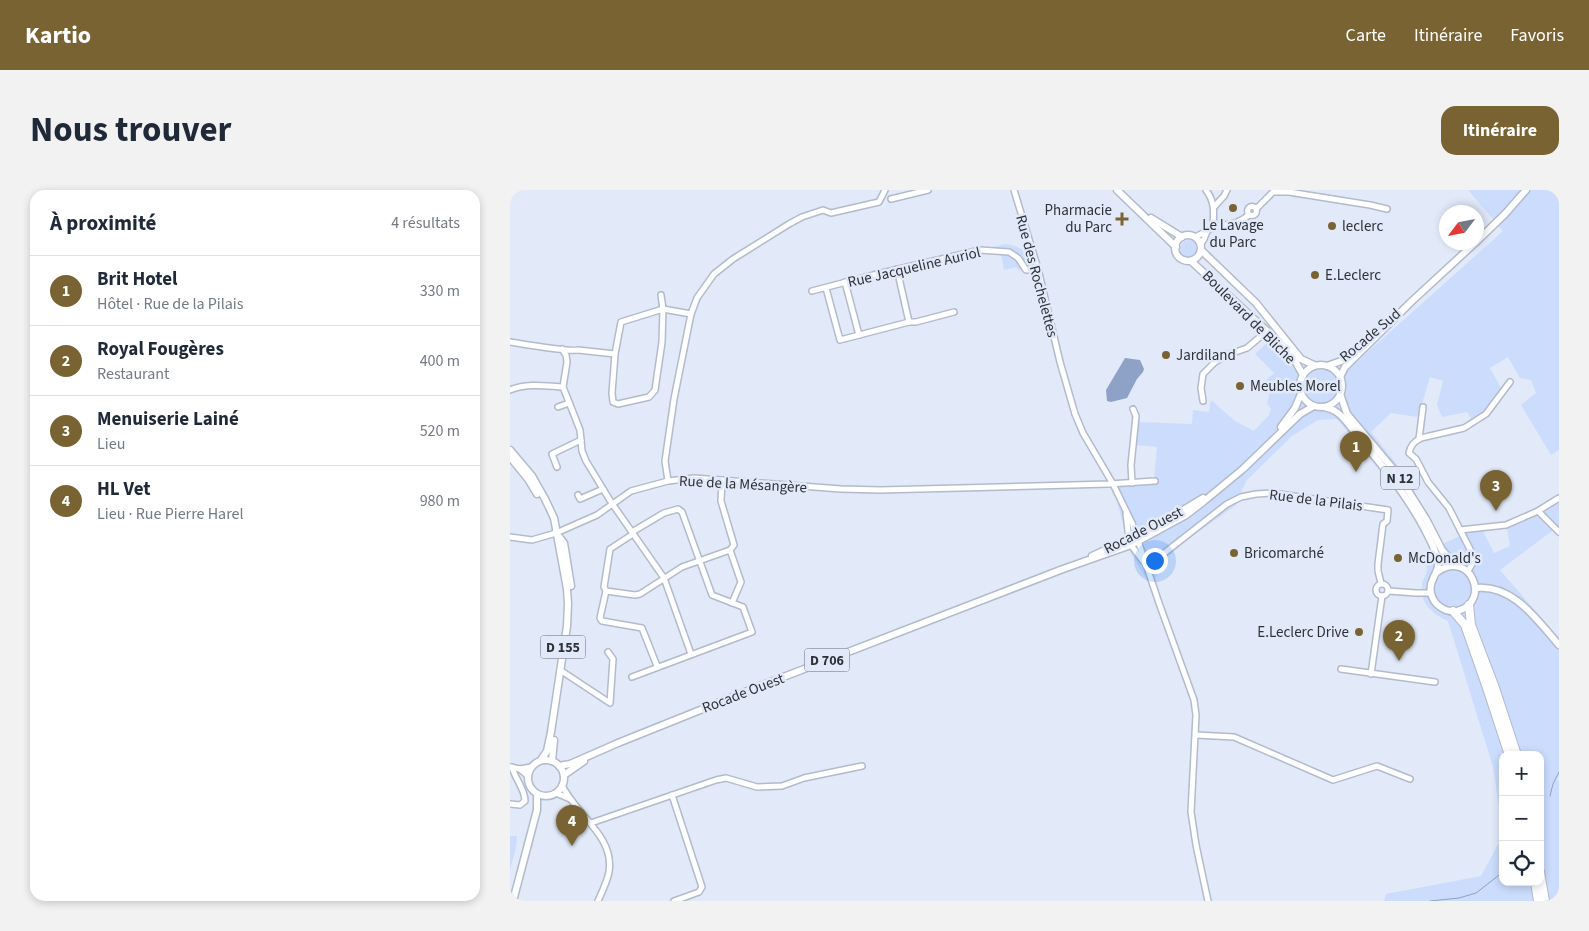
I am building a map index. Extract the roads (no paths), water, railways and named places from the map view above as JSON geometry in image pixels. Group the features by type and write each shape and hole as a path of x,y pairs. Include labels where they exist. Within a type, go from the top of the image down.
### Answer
{"highway":[{"path":"1469,605 1471,625 1495,688 1516,751"},
{"path":"1453,611 1464,625 1508,751"},
{"path":"1536,886 1538,901"},
{"path":"1542,886 1544,901"}],"main road":[{"path":"1117,190 1176,247"},
{"name":"Rocade Sud","path":"1484,234 1526,190"},
{"path":"1140,211 1182,237 1195,237 1201,247 1198,257 1191,261 1181,259 1177,253 1176,247 1182,237"},
{"name":"Boulevard de Bliche","path":"1201,247 1256,303 1301,359 1314,365"},
{"name":"Rocade Sud","path":"1340,377 1344,367 1467,250"},
{"name":"Boulevard de Bliche","path":"1191,261 1291,355 1302,375"},
{"name":"Rocade Sud","path":"1328,366 1344,360 1411,302"},
{"path":"1314,365 1328,366 1337,372 1340,377 1342,383 1340,394 1331,404 1324,407 1314,406 1304,399 1301,394 1302,375 1314,365"},
{"name":"Rocade Ouest","path":"1272,440 1295,408 1301,394"},
{"name":"N 12","path":"1340,394 1347,414 1399,476 1442,550 1456,566"},
{"name":"Rocade Ouest","path":"559,766 570,764 760,686 1138,541 1186,515 1243,469 1300,414 1314,406"},
{"name":"N 12","path":"1324,407 1335,411 1342,417 1405,496 1430,539 1437,556 1437,572"},
{"name":"D 155","path":"510,450 532,476 554,518 565,574 568,604 567,626 550,741 542,760"},
{"name":"D 155","path":"510,457 528,479 542,502 556,533"},
{"path":"1456,566 1468,571 1475,582 1476,588 1469,605 1453,611 1439,606 1431,593 1433,578 1437,572 1443,568 1456,566"},
{"path":"1476,588 1495,589 1516,599 1559,645"},
{"name":"D 155","path":"552,761 561,671"},
{"name":"Rocade Ouest","path":"564,776 593,754"},
{"path":"542,760 552,761 559,766 564,776 562,785 556,793 546,796 537,794 529,785 529,771 531,767 542,760"},
{"path":"512,901 537,810 537,794"},
{"path":"537,810 546,796"}],"street":[{"path":"668,481 665,461 674,399 691,314 697,298 714,274 733,259 802,217 823,210 831,213 879,202 885,190"},
{"path":"891,199 928,190"},
{"name":"Rue des Rochelettes","path":"1014,190 1038,269 1060,362 1075,414 1083,433 1125,508"},
{"path":"1206,190 1214,206 1213,227"},
{"path":"1214,206 1227,190"},
{"path":"1195,237 1213,227 1233,224 1240,222 1249,215 1252,216 1255,214 1256,209 1273,192 1288,191 1386,209"},
{"path":"1201,247 1207,231"},
{"name":"Rue Jacqueline Auriol","path":"812,291 980,250 1009,252 1018,258 1026,270 1038,269"},
{"path":"897,269 908,322"},
{"path":"845,282 858,335"},
{"path":"826,288 840,340 954,312"},
{"path":"661,295 663,309 662,342 655,390 649,396 618,404 613,402 615,354 621,322 663,309 691,314"},
{"path":"1203,401 1201,388 1202,374 1215,362 1227,355 1247,348 1267,331"},
{"path":"510,342 615,354"},
{"path":"562,349 566,355 567,362 563,387 580,430 582,451 586,461 612,504 664,578 691,654"},
{"path":"1468,571 1475,559 1449,508 1428,482 1416,459 1409,453 1409,449 1419,439 1464,428 1486,414 1510,382"},
{"path":"510,390 528,384 563,387"},
{"path":"558,408 569,403"},
{"path":"1419,439 1423,407"},
{"path":"1132,483 1136,416 1134,409"},
{"path":"557,467 552,454 581,440"},
{"name":"Rue de la Mésangère","path":"510,537 532,540 556,533 597,515 631,491 668,481 694,478 841,489 1113,484 1155,481"},
{"path":"606,591 637,595 682,568 699,560 730,550 734,545 721,501 722,480"},
{"path":"578,496 580,499 603,489"},
{"name":"Rue de la Pilais","path":"1145,563 1158,558 1227,504 1241,497 1273,493 1388,510 1387,520 1383,524 1378,564 1381,583"},
{"path":"1460,530 1506,525 1538,511 1559,498"},
{"path":"1125,508 1194,700 1196,736 1191,812 1208,901"},
{"path":"1125,508 1131,544 1145,563"},
{"path":"632,677 657,666 752,632 744,607 712,595 682,512 678,509 664,513 610,550 604,587 606,591 600,618 602,621 642,628 657,666"},
{"path":"1538,511 1559,532"},
{"path":"730,550 741,582 732,603"},
{"path":"1382,596 1378,595 1376,590 1378,585 1381,583 1387,585 1389,591"},
{"path":"1382,596 1389,591 1431,593"},
{"path":"1372,674 1382,596"},
{"path":"561,671 610,702 613,659 608,652"},
{"path":"1341,669 1435,682"},
{"path":"1196,736 1234,737 1333,780 1378,766 1410,779"},
{"path":"590,823 716,780 726,778 757,787 782,786 804,778 862,766"},
{"path":"511,767 520,769 531,767"},
{"path":"510,804 520,806 525,802 525,795 511,767"},
{"path":"520,769 528,776"},
{"path":"562,785 570,799 605,844 610,860 609,873 598,901"},
{"path":"556,793 570,799"},
{"path":"672,795 702,887 699,892 674,901"}],"waterway":[{"path":"1550,796 1559,772"},
{"path":"1430,901 1459,898 1476,893 1499,875"}],"place":[{"name":"Le Lavage du Parc","path":"1233,208"},
{"name":"Pharmacie du Parc","path":"1122,219"},
{"name":"leclerc","path":"1332,226"},
{"name":"E.Leclerc","path":"1315,275"},
{"name":"Jardiland","path":"1166,355"},
{"name":"Meubles Morel","path":"1240,386"},
{"name":"Brit Hotel","path":"1356,472"},
{"name":"Menuiserie Lainé","path":"1496,511"},
{"name":"Bricomarché","path":"1234,553"},
{"name":"McDonald's","path":"1398,558"},
{"name":"E.Leclerc Drive","path":"1359,632"},
{"name":"Royal Fougères","path":"1399,661"},
{"name":"HL Vet","path":"572,846"}]}
